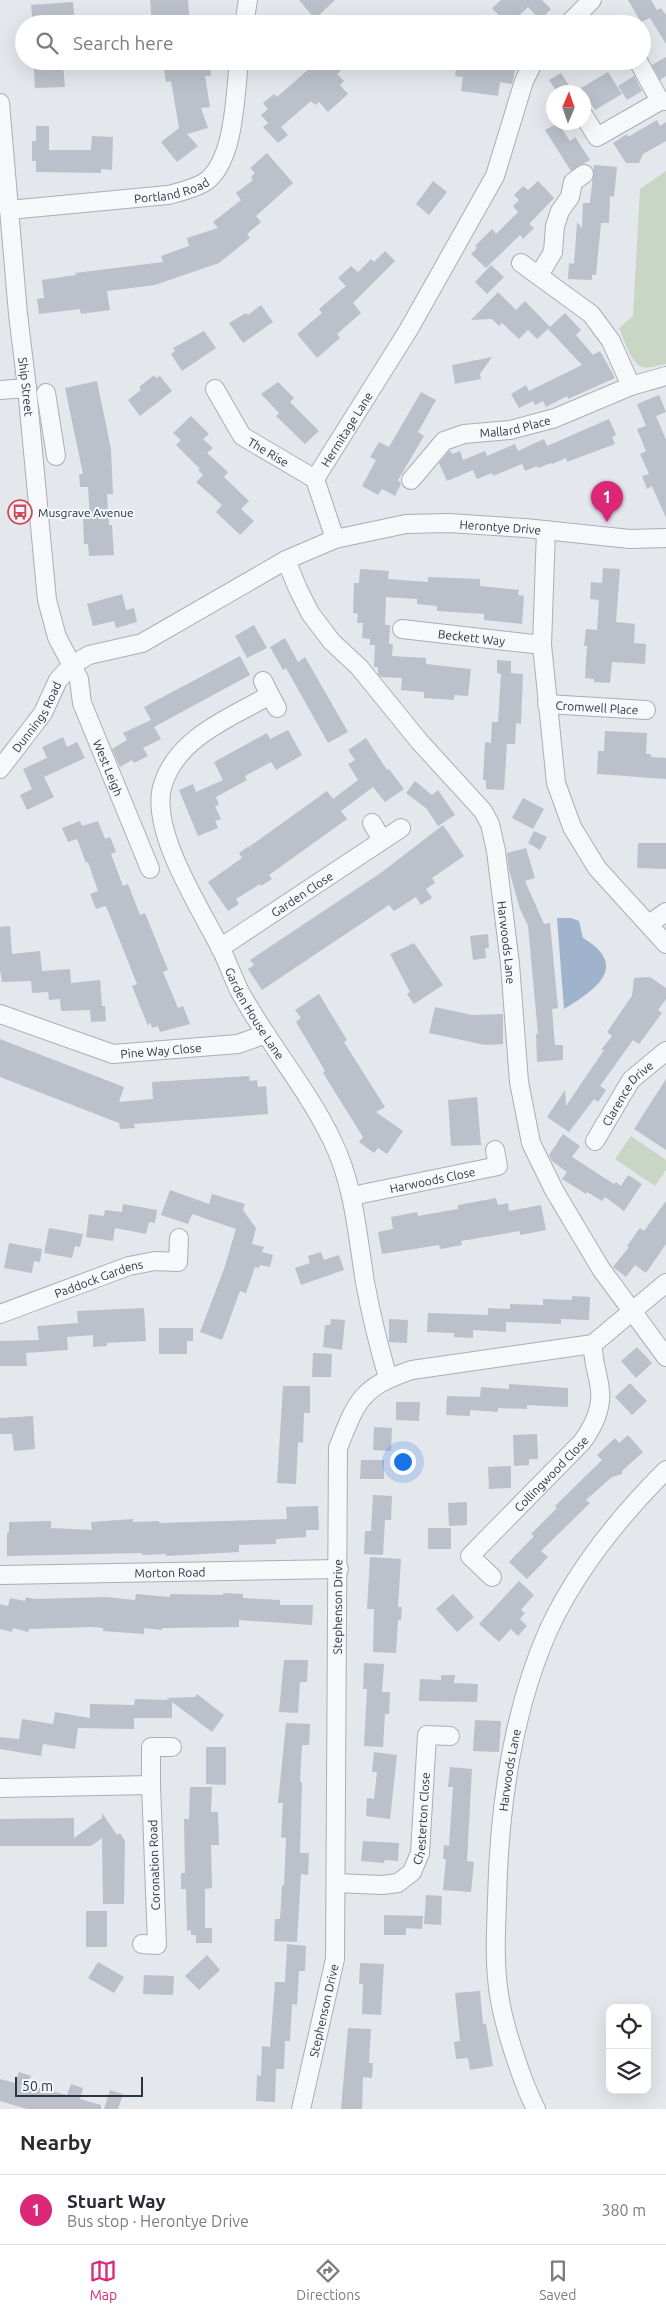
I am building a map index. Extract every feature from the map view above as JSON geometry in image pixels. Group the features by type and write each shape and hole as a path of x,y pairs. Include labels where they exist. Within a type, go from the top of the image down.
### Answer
{"street":[{"path":"246,15 248,0"},
{"path":"577,15 592,0"},
{"name":"Portland Road","path":"9,210 168,195 188,190 206,182 218,167 228,147 238,70"},
{"name":"Hermitage Lane","path":"335,539 315,479 408,329 495,176 524,81 530,70"},
{"path":"591,127 597,137 663,101 644,70"},
{"name":"Ship Street","path":"0,103 18,314 27,388 46,600 57,637 72,665"},
{"path":"539,275 553,252 555,226 560,211 570,198 573,182 584,174"},
{"path":"521,263 591,314 611,341 631,386"},
{"name":"Mallard Place","path":"411,480 444,441 464,434 510,430 555,418 631,386 666,376"},
{"path":"0,390 27,388"},
{"name":"The Rise","path":"215,389 242,436 315,479"},
{"path":"46,394 56,456"},
{"path":"30,427 51,424"},
{"name":"Herontye Drive","path":"335,539 406,524 448,523 546,530 630,539 666,538"},
{"path":"546,530 542,645 556,783 572,828 597,868 666,944"},
{"path":"72,665 89,655 142,644 286,560 335,539"},
{"name":"Harwoods Lane","path":"286,560 310,613 332,642 359,668 419,741 483,811 490,824 496,851 510,964 519,1082 531,1143 554,1190 601,1269 666,1357"},
{"name":"Beckett Way","path":"402,629 542,645"},
{"name":"Dunnings Road","path":"0,769 44,713 58,680 72,665"},
{"name":"West Leigh","path":"72,665 79,679 82,703 150,869"},
{"name":"Garden House Lane","path":"270,695 192,741 175,760 163,784 160,807 172,854 220,948 240,992 322,1122 345,1170 352,1196 365,1284 388,1378"},
{"name":"Cromwell Place","path":"548,704 646,710"},
{"path":"372,823 382,840"},
{"name":"Garden Close","path":"220,948 401,828"},
{"path":"649,924 666,912"},
{"name":"Pine Way Close","path":"0,1014 112,1054 238,1044 266,1034"},
{"name":"Clarence Drive","path":"595,1142 631,1080 666,1051"},
{"name":"Harwoods Close","path":"352,1196 498,1166 496,1150"},
{"name":"Paddock Gardens","path":"0,1314 129,1266 155,1261 178,1262 179,1238"},
{"path":"593,1344 666,1283"},
{"name":"Stephenson Drive","path":"301,2109 335,1959 339,1569 338,1448 353,1409 368,1391 388,1378 412,1370 593,1344"},
{"name":"Collingwood Close","path":"492,1577 470,1556 582,1442 592,1429 598,1411 600,1391 592,1355 593,1344"},
{"name":"Harwoods Lane","path":"536,2109 512,2046 499,1996 495,1952 498,1865 507,1780 518,1720 548,1631 564,1600 595,1551 627,1512 666,1470"},
{"name":"Morton Road","path":"0,1576 339,1569"},
{"name":"Chesterton Close","path":"336,1882 382,1885 398,1883 412,1872 420,1854 427,1736 450,1736"},
{"name":"Coronation Road","path":"156,1945 151,1747 172,1747"},
{"path":"0,1788 152,1784"}],"green space":[{"path":"666,171 666,364 642,367 634,360 619,328 633,316 640,189"},
{"path":"631,1136 666,1160 666,1170 655,1186 615,1159"}],"water":[{"path":"557,918 571,918 579,921 583,938 597,948 604,958 606,968 603,977 596,986 564,1009"}],"building":[{"path":"150,0 188,0 189,15 151,15"},
{"path":"299,0 335,0 319,15 312,15"},
{"path":"501,0 542,0 551,9 545,15 535,15 528,7 520,15 499,15 492,8"},
{"path":"628,0 651,0 657,10 661,8 666,15 666,44 651,20 651,15 637,15"},
{"path":"73,2 74,15 32,15 31,5"},
{"path":"666,57 666,76 660,80 652,65"},
{"path":"34,70 63,70 65,87 35,88"},
{"path":"164,70 210,70 211,76 205,76 210,107 201,108 208,128 187,134 198,146 177,162 161,142 179,128 171,81 166,82"},
{"path":"308,70 341,70 337,74 344,81 340,85 348,94 328,112 319,102 315,105 311,101 281,127 288,135 278,143 263,127 268,123 261,115 268,109 263,103 274,94 277,97"},
{"path":"456,70 515,70 512,84 500,82 498,96 461,91 463,77 455,76"},
{"path":"608,72 622,94 595,110 591,104 591,85 586,85"},
{"path":"561,73 569,85 552,85 549,80"},
{"path":"634,76 642,91 627,100 618,86"},
{"path":"657,120 660,126 666,122 666,141 643,154 639,163 626,163 613,143 627,134 628,137"},
{"path":"36,126 49,126 49,150 91,150 92,136 113,137 112,170 101,169 101,173 36,172 36,161 32,161 32,141 36,141"},
{"path":"545,130 563,130 570,141 575,137 590,160 571,171"},
{"path":"267,153 293,183 256,216 261,222 247,234 250,238 219,263 155,285 107,291 110,310 81,314 80,309 39,314 37,299 44,298 42,280 76,275 75,273 163,262 161,256 189,246 187,238 218,228 213,222 241,200 236,193 253,180 251,177 255,173 250,168"},
{"path":"594,165 617,167 614,197 610,196 609,223 601,223 596,275 592,275 592,280 568,279 569,263 574,264 577,222 582,228 583,203 590,203"},
{"path":"433,181 447,192 429,215 416,204"},
{"path":"538,181 554,198 529,224 534,228 523,239 520,235 486,268 471,254 477,248 475,246 492,229 496,234 518,212 513,206 519,200 514,195 523,186 528,190"},
{"path":"385,251 395,261 353,303 361,313 337,334 340,338 317,358 297,334 322,313 319,309 346,286 338,278 351,266 358,272 371,259 374,262"},
{"path":"491,265 504,277 487,294 475,282"},
{"path":"498,292 516,310 525,301 550,327 565,313 581,330 576,335 593,355 600,351 615,378 568,399 567,396 546,407 543,401 535,405 533,401 519,408 511,394 526,385 529,391 582,365 548,329 537,339 528,330 519,339 502,323 499,326 492,319 471,320"},
{"path":"261,305 273,322 243,343 229,323 246,313 248,315"},
{"path":"204,331 216,348 182,371 171,354 175,351 173,348"},
{"path":"492,357 480,374 481,379 455,384 452,365"},
{"path":"154,375 156,378 160,376 172,391 140,416 128,400 141,390 139,387"},
{"path":"97,381 111,449 113,494 107,494 109,525 112,525 114,555 89,556 88,544 84,544 83,519 90,519 88,487 80,487 79,474 83,474 65,388"},
{"path":"278,382 294,398 290,402 319,431 305,444 276,416 279,413 261,394"},
{"path":"421,392 436,400 418,432 424,436 398,480 401,484 395,496 382,489 378,495 362,486 376,460 370,457 379,442 389,447"},
{"path":"659,395 666,412 656,416 666,440 666,518 652,486 647,489 642,476 649,474 640,454 646,451 637,429 646,426 637,404"},
{"path":"191,416 209,434 203,439 213,448 207,453 228,472 224,477 249,501 241,509 254,521 240,535 216,512 222,505 196,482 203,475 198,470 200,469 176,445 181,440 173,433"},
{"path":"609,419 616,435 612,437 615,444 567,462 566,458 525,471 522,464 493,476 492,473 477,479 473,470 447,481 439,463 450,450 452,454 460,451 463,460 485,451 487,456 515,444 518,451 544,439 547,446"},
{"path":"603,568 620,569 616,622 635,624 634,643 646,644 645,664 612,662 610,683 594,682 594,679 585,678 587,646 584,646 586,629 597,630 599,600 590,599 591,582 602,583"},
{"path":"360,569 389,571 388,579 428,582 428,577 480,579 480,586 519,590 518,595 524,596 522,624 484,620 484,614 437,611 437,606 417,604 417,599 386,597 385,625 390,625 389,644 393,644 392,656 426,658 426,664 471,669 468,696 454,695 454,700 424,698 424,692 401,690 402,678 381,677 378,674 378,667 374,667 375,645 370,645 370,639 362,638 363,623 357,623 358,614 353,613 354,583 359,583"},
{"path":"122,594 126,610 134,608 137,622 116,628 114,621 93,626 87,604"},
{"path":"254,625 267,648 247,658 235,636"},
{"path":"285,638 298,662 305,657 348,732 328,743 286,668 283,670 270,647"},
{"path":"240,656 250,675 154,727 161,739 143,748 148,756 134,763 132,760 120,767 112,749 127,740 123,733 151,720 144,707"},
{"path":"497,660 511,661 511,673 523,674 521,724 516,723 515,744 507,744 504,790 486,789 486,780 483,780 485,742 491,743 492,722 498,722 501,674 497,673"},
{"path":"288,730 302,755 276,770 271,762 245,776 247,780 216,797 219,805 215,806 221,819 215,821 218,828 198,836 179,790 193,784 196,792 223,780 214,762 267,733 270,739"},
{"path":"605,731 647,733 646,754 651,754 651,757 666,758 666,779 597,774 598,751 604,751"},
{"path":"63,737 67,747 77,742 85,758 44,777 54,797 27,810 20,795 32,789 23,769 47,758 42,747"},
{"path":"366,738 387,770 389,769 404,789 385,802 373,787 341,811 347,819 269,875 272,879 236,899 239,904 228,911 208,882 242,858 239,853 249,846 252,851 250,846 327,791 333,799 358,780 348,764 355,760 348,750"},
{"path":"415,781 432,795 438,790 455,815 438,826 427,809 406,793"},
{"path":"523,798 544,809 533,829 512,818"},
{"path":"80,821 82,826 98,821 105,839 110,837 116,852 111,854 123,886 128,884 140,915 145,913 168,970 163,972 178,1008 183,1006 190,1024 160,1032 158,1026 152,1028 150,1022 148,1026 132,986 137,984 106,906 96,909 90,894 98,891 88,862 86,863 77,839 68,842 62,828"},
{"path":"443,825 464,856 432,878 435,883 426,889 432,898 421,905 416,897 394,911 389,905 262,990 248,969 254,965 250,960 382,872"},
{"path":"534,831 547,837 540,850 528,843"},
{"path":"638,843 666,843 666,869 637,868"},
{"path":"526,848 535,878 525,881 544,924 550,923 558,1008 552,1009 555,1045 563,1045 563,1060 537,1062 536,1034 538,1034 528,926 520,909 509,870 507,853"},
{"path":"10,926 12,954 40,951 42,971 70,969 71,983 100,980 102,1006 105,1006 106,1021 91,1022 90,1010 61,1011 60,999 49,1000 48,992 32,993 31,981 2,982 0,970 0,927"},
{"path":"488,934 489,948 485,948 486,958 473,960 470,936"},
{"path":"414,943 443,985 414,1004 407,994 410,992 390,954"},
{"path":"650,977 666,988 666,999 658,1010 662,1013 639,1044 633,1040 600,1086 606,1090 598,1102 594,1099 569,1132 547,1117 565,1090 566,1106 604,1050 601,1050 612,1036 607,1032 632,996 634,978"},
{"path":"319,994 347,1040 344,1042 385,1107 376,1112 403,1131 387,1154 378,1148 374,1153 359,1142 363,1137 323,1073 325,1071 296,1022 301,1018 295,1010"},
{"path":"435,1007 472,1015 503,1014 503,1044 485,1045 429,1033"},
{"path":"0,1039 124,1087 119,1102 153,1099 152,1082 249,1076 250,1081 257,1080 258,1087 266,1086 268,1114 134,1124 135,1128 120,1129 119,1123 0,1077"},
{"path":"666,1079 666,1150 634,1129"},
{"path":"477,1097 481,1145 451,1146 448,1100"},
{"path":"563,1134 580,1146 572,1157 614,1184 616,1182 621,1186 628,1175 642,1184 624,1211 605,1197 602,1201 587,1192 586,1194 562,1179 567,1172 552,1161 549,1155"},
{"path":"170,1190 209,1204 212,1194 245,1204 243,1210 256,1228 252,1244 264,1247 262,1252 273,1255 270,1267 260,1265 259,1268 255,1267 246,1293 240,1291 222,1340 200,1332 224,1269 236,1229 192,1214 188,1224 161,1215"},
{"path":"496,1198 498,1205 508,1203 509,1211 541,1205 546,1230 520,1235 520,1231 461,1241 462,1245 440,1249 439,1245 382,1254 378,1232 393,1229 391,1217 417,1212 418,1216 458,1209 458,1205"},
{"path":"666,1201 666,1244 646,1273 635,1265 626,1277 613,1267 629,1247 627,1246 640,1228 644,1231"},
{"path":"123,1204 157,1210 155,1223 149,1222 146,1234 115,1228 113,1241 86,1237 89,1214 104,1216 105,1210 122,1212"},
{"path":"49,1228 83,1234 80,1247 75,1246 72,1258 44,1253"},
{"path":"9,1243 42,1249 40,1262 34,1261 32,1273 4,1268"},
{"path":"321,1252 324,1260 339,1255 344,1270 301,1285 295,1268 310,1263 308,1256"},
{"path":"572,1296 590,1297 589,1320 561,1319 561,1324 506,1322 506,1332 473,1330 473,1338 454,1337 454,1333 427,1332 428,1313 488,1315 488,1308 510,1309 510,1304 543,1305 543,1299 572,1300"},
{"path":"144,1308 146,1341 107,1343 107,1346 93,1347 93,1335 67,1337 68,1350 26,1353 27,1366 0,1366 0,1341 39,1340 37,1326 78,1323 77,1311"},
{"path":"331,1319 345,1320 342,1350 323,1347 325,1325 330,1325"},
{"path":"389,1319 408,1320 407,1343 389,1342"},
{"path":"159,1328 193,1328 193,1341 187,1341 187,1354 159,1354"},
{"path":"637,1347 652,1363 636,1378 621,1361"},
{"path":"313,1353 332,1354 331,1377 312,1377"},
{"path":"630,1383 647,1401 632,1415 615,1397"},
{"path":"509,1384 568,1388 568,1407 527,1405 527,1409 498,1408 498,1412 470,1410 470,1416 446,1415 447,1396 480,1397 481,1387 509,1389"},
{"path":"283,1386 310,1386 310,1413 304,1413 303,1443 298,1442 296,1484 277,1483"},
{"path":"396,1402 420,1402 419,1421 396,1420"},
{"path":"33,1416 35,1449 14,1451 12,1434 0,1434 0,1418"},
{"path":"374,1427 392,1428 391,1451 373,1450"},
{"path":"537,1434 538,1459 529,1459 529,1465 514,1466 513,1435"},
{"path":"628,1435 643,1452 622,1471 622,1474 612,1477 586,1500 590,1503 541,1551 548,1557 527,1579 509,1562 534,1536 531,1534 557,1508 555,1506 602,1460 597,1455 615,1438 619,1443"},
{"path":"361,1460 384,1460 384,1479 360,1479"},
{"path":"511,1466 511,1488 489,1489 488,1467"},
{"path":"373,1495 392,1496 391,1520 385,1520 383,1555 364,1554 365,1531 371,1531"},
{"path":"467,1502 467,1525 449,1526 448,1503"},
{"path":"318,1506 319,1530 306,1530 306,1537 276,1539 276,1544 239,1545 239,1552 166,1556 166,1554 142,1555 142,1553 7,1556 9,1522 51,1521 51,1528 92,1530 91,1522 133,1519 133,1522 159,1521 159,1523 287,1519 286,1507"},
{"path":"428,1528 451,1528 451,1549 428,1549"},
{"path":"370,1557 401,1559 398,1607 402,1607 401,1620 398,1620 396,1653 373,1652 374,1609 367,1609"},
{"path":"519,1581 534,1595 521,1610 525,1613 520,1619 527,1626 518,1636 511,1629 499,1642 479,1624"},
{"path":"223,1593 243,1594 243,1598 280,1600 280,1605 313,1605 312,1625 239,1620 239,1627 162,1628 162,1630 144,1628 144,1634 103,1631 103,1628 92,1627 29,1629 28,1632 13,1628 12,1632 0,1629 0,1604 8,1606 10,1598 25,1601 26,1597 34,1599 106,1597 135,1600 136,1594 170,1597 170,1594 223,1595"},
{"path":"453,1594 474,1617 457,1632 436,1609"},
{"path":"284,1660 308,1660 307,1682 300,1682 298,1713 279,1712"},
{"path":"364,1663 384,1664 382,1692 390,1692 389,1714 385,1714 383,1747 364,1746 367,1689 363,1689"},
{"path":"441,1675 455,1675 454,1683 478,1684 477,1702 419,1701 420,1679 441,1680"},
{"path":"197,1694 224,1715 212,1732 172,1702 172,1718 134,1718 134,1729 78,1728 75,1749 43,1744 41,1756 0,1749 0,1737 19,1739 22,1719 53,1724 55,1712 90,1718 90,1704 134,1705 135,1699 169,1700 166,1698 195,1697"},
{"path":"475,1720 501,1721 499,1752 473,1751"},
{"path":"286,1723 310,1724 309,1745 302,1745 300,1782 302,1782 300,1853 309,1853 308,1875 301,1874 297,1942 274,1941 275,1919 280,1919 282,1885 284,1886 286,1838 281,1837 283,1803 278,1803"},
{"path":"206,1747 226,1747 226,1785 206,1784"},
{"path":"374,1752 397,1755 390,1819 366,1816 367,1798 374,1799 377,1772 372,1772"},
{"path":"450,1767 472,1769 467,1861 474,1862 471,1892 443,1890 446,1859 443,1859 444,1845 449,1846 453,1787 448,1787"},
{"path":"190,1787 212,1787 211,1812 218,1812 219,1845 211,1845 212,1888 205,1889 205,1928 212,1928 212,1943 196,1943 196,1935 191,1935 191,1930 187,1931 186,1889 181,1889 181,1873 185,1873 184,1819 189,1819"},
{"path":"102,1813 117,1835 120,1833 125,1841 124,1904 103,1904 102,1838 91,1846 0,1846 0,1819 74,1818 74,1838 102,1818"},
{"path":"363,1841 399,1843 398,1861 385,1860 384,1863 361,1861"},
{"path":"426,1895 442,1896 441,1925 424,1924"},
{"path":"86,1911 107,1911 107,1947 86,1947"},
{"path":"384,1915 423,1916 422,1929 406,1928 406,1935 384,1935"},
{"path":"287,1944 306,1946 305,1971 299,1971 297,2005 292,2004 290,2041 285,2041 284,2069 276,2069 275,2102 256,2101 257,2075 261,2076 262,2046 270,2047 275,1982 285,1982"},
{"path":"207,1955 220,1970 199,1990 185,1976"},
{"path":"98,1962 124,1977 114,1993 88,1978"},
{"path":"360,1963 384,1964 381,2015 362,2014 363,1984 359,1984"},
{"path":"144,1975 174,1976 173,1995 143,1994"},
{"path":"480,1991 483,2024 486,2024 493,2066 470,2070 468,2058 456,2059 454,2042 460,2041 455,1993"},
{"path":"348,2028 371,2029 369,2063 373,2063 372,2078 363,2077 362,2109 341,2109"},
{"path":"19,2072 31,2076 28,2085 67,2095 71,2084 83,2088 80,2099 101,2105 101,2109 27,2109 0,2101 0,2079 15,2083"},
{"path":"110,2090 123,2094 118,2109 104,2109"}],"place":[{"name":"Musgrave Avenue","path":"20,512"},
{"name":"Stuart Way","path":"607,522"}]}
